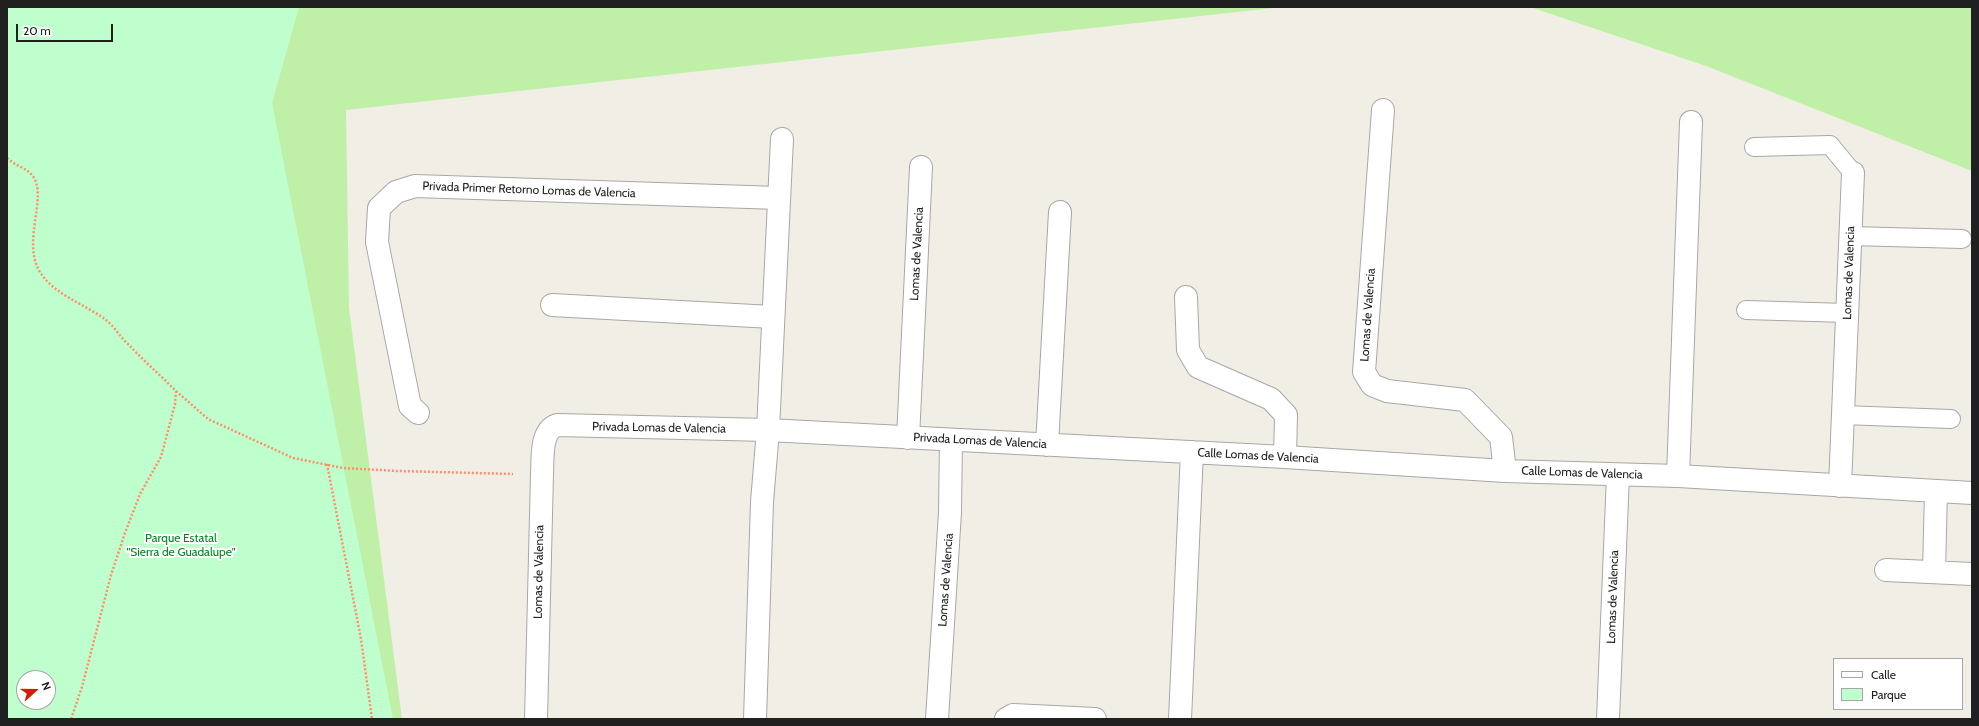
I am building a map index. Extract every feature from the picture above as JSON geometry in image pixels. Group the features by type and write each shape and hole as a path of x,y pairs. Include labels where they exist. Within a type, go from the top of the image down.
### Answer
{"street":[{"name":"Lomas de Valencia","path":"1383,110 1364,372 1372,385 1387,391 1465,400 1501,437 1505,471"},
{"path":"1678,476 1691,122"},
{"path":"755,719 762,502 768,430 772,317 782,139"},
{"name":"Lomas de Valencia","path":"908,438 921,166"},
{"name":"Lomas de Valencia","path":"1840,486 1853,173"},
{"name":"Privada Primer Retorno Lomas de Valencia","path":"418,413 410,406 377,242 379,208 396,192 416,186 779,198"},
{"path":"1047,445 1060,212"},
{"path":"1186,297 1188,350 1198,367 1270,399 1286,415 1285,457"},
{"path":"552,305 772,317"},
{"name":"Privada Lomas de Valencia","path":"550,428 558,425 768,430 1192,452"},
{"name":"Lomas de Valencia","path":"536,719 542,474 546,434 550,428"},
{"name":"Lomas de Valencia","path":"937,719 950,512 951,440"},
{"name":"Calle Lomas de Valencia","path":"1192,452 1505,471 1678,476 1972,493"},
{"path":"1180,719 1192,452"},
{"name":"Lomas de Valencia","path":"1608,719 1618,475"},
{"path":"1934,572 1936,491"},
{"path":"1886,570 1972,574"},
{"path":"1006,719 1013,715 1095,719"}],"lane":[{"name":"Lomas de Valencia","path":"1754,147 1830,145 1853,173"},
{"path":"1850,236 1962,239"},
{"path":"1746,310 1847,313"},
{"path":"1843,415 1951,419"}],"path":[{"path":"7,158 32,175 37,189 37,217 32,230 31,244 39,272 49,283 108,321 127,343 208,420 293,458 343,468 398,471 542,474"},
{"path":"70,719 82,687 111,575 125,533 140,494 161,457 175,404 176,391"},
{"path":"327,464 361,639 372,719"}],"green space":[{"name":"Parque Estatal \"Sierra de Guadalupe\"","path":"7,7 1283,7 346,110 349,308 402,719 7,719"},
{"name":"Parque Estatal \"Sierra de Guadalupe\"","path":"7,7 299,7 272,103 393,719 7,719"},
{"path":"1530,7 1972,7 1972,171 1706,66"}]}
